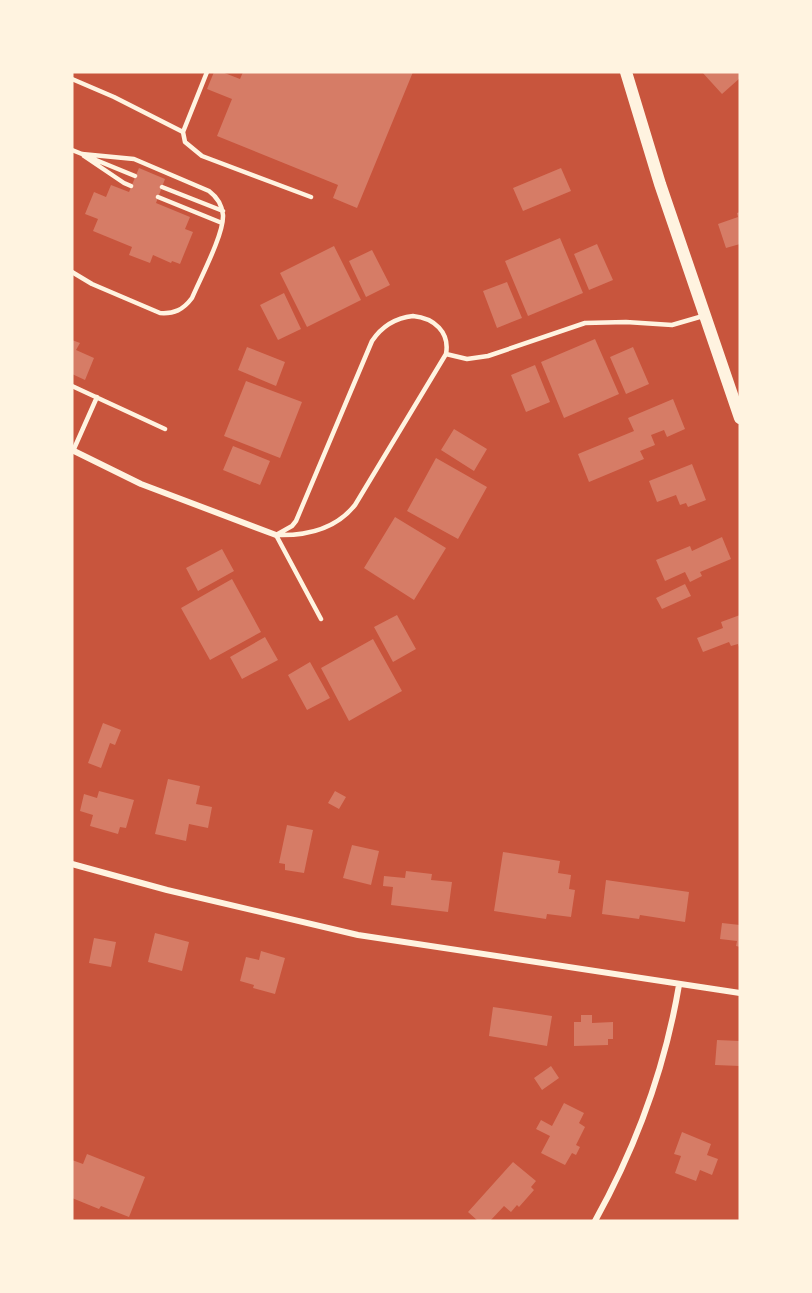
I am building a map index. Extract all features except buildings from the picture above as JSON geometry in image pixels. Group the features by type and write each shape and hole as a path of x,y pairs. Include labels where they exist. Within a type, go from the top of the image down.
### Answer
{"main road":[{"path":"626,72 660,184 740,418"}],"street":[{"path":"73,450 141,484 276,535"},
{"path":"72,864 166,890 358,935 740,993"},
{"path":"596,1221 625,1162 651,1097 669,1041 679,985"}],"lane":[{"path":"207,72 183,132 185,142 202,156 311,197"},
{"path":"72,79 183,132"},
{"path":"72,150 135,176"},
{"path":"82,154 123,183 131,186"},
{"path":"72,272 92,284 160,313 178,311 192,298 222,223 223,211 218,199 209,191 134,159 82,154"},
{"path":"162,187 223,211"},
{"path":"158,197 222,223"},
{"path":"446,354 467,359 480,357 585,323 626,321 665,325 704,315"},
{"path":"404,317 421,317 434,322 447,341 446,354 348,514 340,521 319,530 276,535 292,526 296,521 376,334 404,317"},
{"path":"72,386 165,429"},
{"path":"73,450 97,397"},
{"path":"276,535 321,619"}]}
